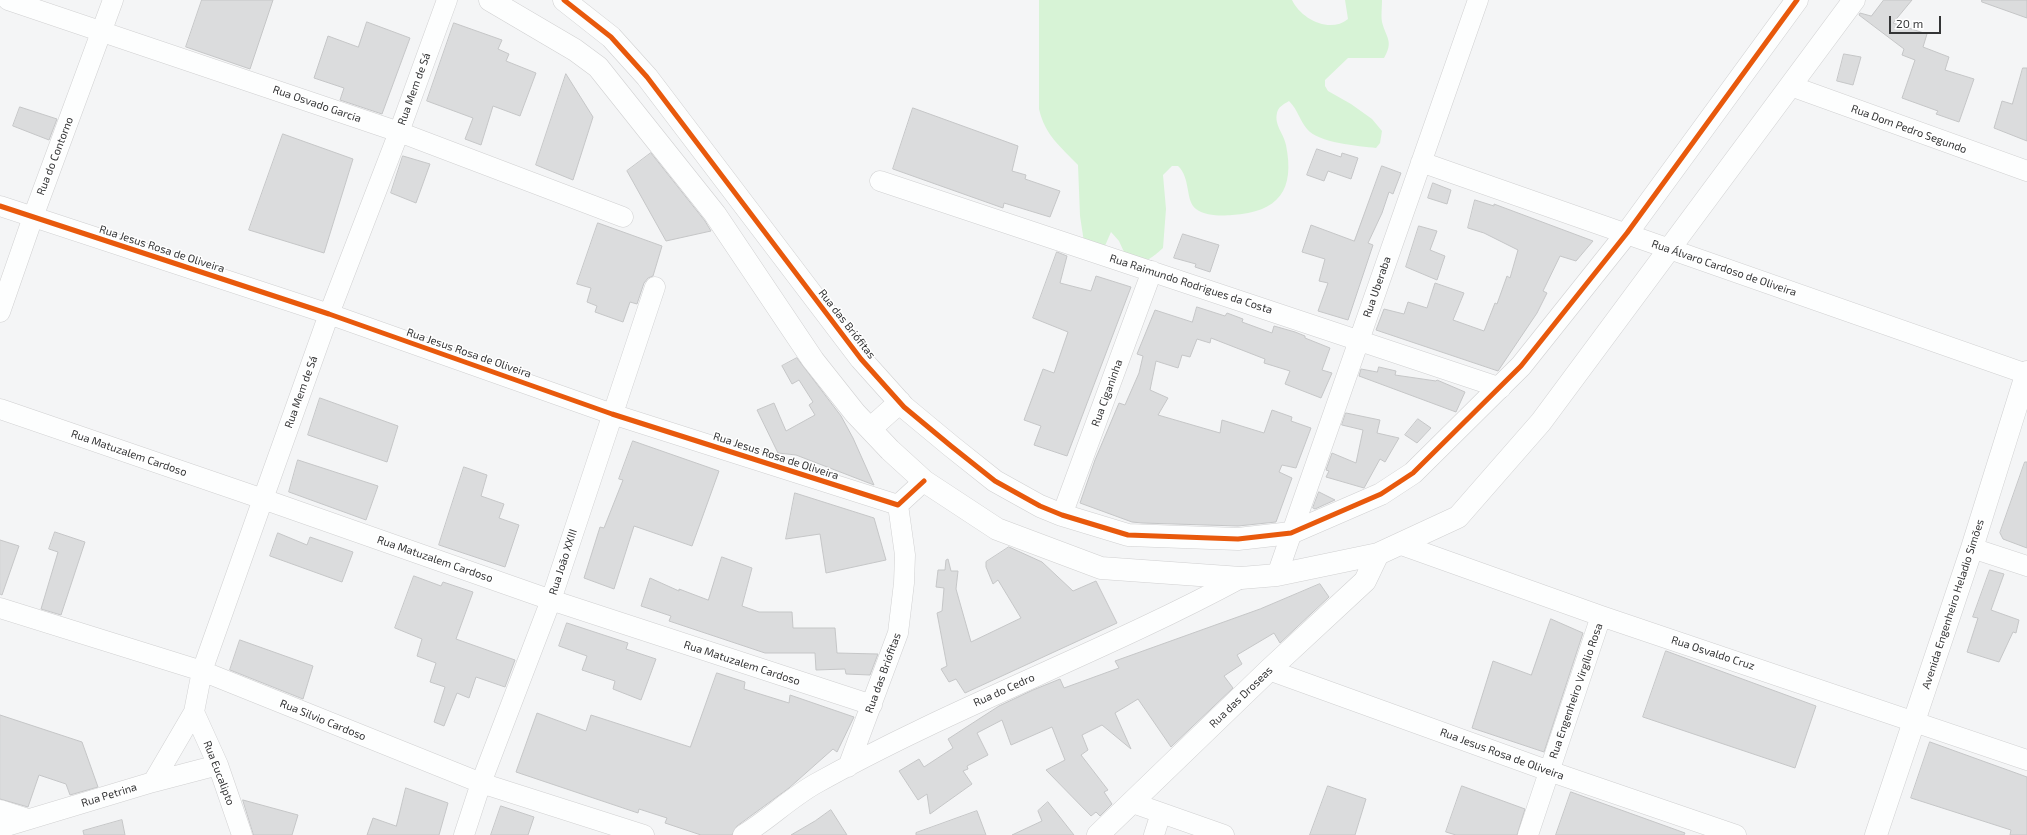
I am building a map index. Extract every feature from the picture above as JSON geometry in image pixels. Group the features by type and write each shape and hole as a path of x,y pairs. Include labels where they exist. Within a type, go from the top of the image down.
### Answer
{"street":[{"name":"Rua Osvado Garcia","path":"8,0 399,132 623,217"},
{"name":"Rua do Contorno","path":"0,312 32,217 113,0"},
{"name":"Rua Mem de Sá","path":"153,782 194,712 202,671 328,314 399,132 447,0"},
{"path":"490,0 575,50 598,66 715,214 813,360 870,429 890,450 924,481 997,529 1101,568 1241,578"},
{"name":"Rua das Briófitas","path":"564,0 611,37 648,77 861,359 900,402 951,446 995,481 1040,506 1062,515 1128,535 1238,538 1291,533 1381,494 1413,472 1521,366 1627,233 1797,0"},
{"name":"Rua Uberaba","path":"1277,575 1478,0"},
{"name":"Rua do Cedro","path":"743,835 813,785 954,713 1178,612 1241,578 1277,575 1378,554 1458,516 1541,422 1854,0"},
{"name":"Rua Dom Pedro Segundo","path":"1791,86 2027,171"},
{"name":"Rua Álvaro Cardoso de Oliveira","path":"1421,162 2027,373"},
{"name":"Rua Raimundo Rodrigues da Costa","path":"880,181 1359,339 1500,388"},
{"name":"Rua Jesus Rosa de Oliveira","path":"0,206 328,314 612,414 898,505"},
{"name":"Rua Ciganinha","path":"1062,515 1152,271"},
{"name":"Rua João XXIII","path":"464,835 481,783 551,600 612,414 656,287"},
{"name":"Avenida Engenheiro Heladio Simões","path":"1876,835 1972,548 2027,373"},
{"path":"870,429 900,402"},
{"name":"Rua Matuzalem Cardoso","path":"0,409 551,600 872,705"},
{"path":"898,505 924,481"},
{"name":"Rua das Briófitas","path":"848,767 898,633 902,610 905,555 898,505"},
{"name":"Rua Osvaldo Cruz","path":"1399,544 1601,616 2027,760"},
{"path":"1972,548 2027,566"},
{"name":"Rua das Droseas","path":"1098,835 1133,803 1269,670 1365,581 1378,554"},
{"name":"Rua Silvio Cardoso","path":"0,608 202,671 481,783 644,835"},
{"name":"Rua Engenheiro Virgílio Rosa","path":"1528,835 1548,771 1601,616"},
{"name":"Rua Jesus Rosa de Oliveira","path":"1269,670 1548,771 1736,835"},
{"name":"Rua Eucalipto","path":"194,712 218,765 242,835"},
{"name":"Rua Petrina","path":"0,828 153,782 218,765"},
{"path":"1133,803 1161,813 1185,829 1224,835"},
{"path":"0,810 28,819"},
{"path":"1154,835 1161,813"}],"green space":[{"path":"1039,0 1292,0 1296,7 1309,18 1325,25 1333,25 1348,19 1345,0 1382,0 1382,22 1389,43 1384,58 1348,58 1325,80 1325,86 1328,91 1351,104 1372,119 1382,131 1380,143 1376,148 1350,145 1320,138 1312,134 1307,129 1302,123 1295,108 1289,101 1279,109 1276,117 1286,145 1288,174 1285,186 1280,196 1272,203 1262,209 1248,213 1214,215 1204,213 1196,209 1190,201 1187,183 1182,171 1178,166 1172,166 1163,175 1166,209 1163,248 1148,260 1129,263 1119,241 1111,232 1101,255 1084,242 1080,216 1078,165 1059,146 1049,133 1039,109"}],"building":[{"path":"202,0 273,0 250,69 186,47"},
{"path":"1884,0 1912,0 1893,23 1927,34 1923,47 1949,57 1945,70 1974,79 1959,122 1936,114 1938,111 1902,98 1915,60 1902,55 1904,49 1859,15 1860,13 1871,16"},
{"path":"1982,0 2027,0 2027,18 1982,2"},
{"path":"367,22 410,38 382,114 340,100 344,88 314,78 328,36 358,47"},
{"path":"454,23 502,40 498,49 509,54 506,61 536,73 520,116 493,106 481,145 465,139 473,118 427,101"},
{"path":"1844,54 1861,57 1853,85 1837,81"},
{"path":"2023,68 2027,68 2027,141 1994,128 2002,101 2012,104"},
{"path":"566,74 593,117 573,180 536,165"},
{"path":"20,107 57,119 49,140 13,126"},
{"path":"913,108 1018,146 1012,171 1026,175 1025,179 1060,191 1050,217 1004,203 1003,208 893,169"},
{"path":"283,134 353,159 324,253 249,230"},
{"path":"1317,149 1341,157 1342,153 1358,158 1351,179 1328,171 1324,181 1307,175"},
{"path":"651,153 705,221 711,231 666,241 627,171"},
{"path":"403,156 430,164 416,203 391,193"},
{"path":"1382,166 1401,173 1393,194 1389,192 1382,213 1368,243 1373,245 1348,320 1318,311 1328,283 1319,281 1325,259 1302,252 1311,225 1354,241"},
{"path":"1433,183 1451,190 1447,204 1428,198"},
{"path":"1475,200 1494,206 1494,204 1593,241 1576,261 1560,256 1543,291 1547,293 1537,313 1498,371 1376,330 1384,309 1404,314 1408,302 1427,308 1435,283 1464,293 1453,320 1484,331 1495,303 1497,304 1507,276 1510,278 1518,250 1484,233 1468,228"},
{"path":"598,223 662,246 653,276 648,278 644,283 637,304 630,302 623,322 595,312 597,306 587,302 591,288 577,284"},
{"path":"1419,226 1437,231 1430,250 1445,256 1437,280 1406,267"},
{"path":"1183,234 1219,245 1210,272 1195,267 1196,264 1174,258"},
{"path":"1057,252 1067,256 1060,283 1091,291 1096,276 1131,287 1067,456 1034,445 1041,426 1024,420 1043,369 1054,373 1068,332 1033,318"},
{"path":"1197,307 1225,316 1227,313 1243,319 1242,322 1272,333 1274,326 1295,332 1305,336 1305,338 1330,348 1322,370 1332,373 1321,398 1285,384 1290,371 1264,363 1265,359 1211,338 1210,343 1197,339 1190,357 1182,355 1178,368 1156,361 1150,390 1168,398 1158,415 1220,433 1222,420 1264,433 1272,410 1292,417 1291,421 1311,428 1296,468 1282,465 1279,472 1292,478 1276,522 1238,526 1142,523 1132,522 1080,503 1095,460 1119,403 1125,405 1139,373 1143,356 1137,354 1155,310 1192,322"},
{"path":"797,358 841,416 853,438 874,485 796,455 778,453 757,410 774,403 786,431 815,415 809,405 813,402 799,380 792,384 782,366"},
{"path":"1379,367 1396,371 1395,375 1437,380 1465,392 1456,412 1359,376 1361,369 1377,372"},
{"path":"320,398 398,426 387,462 308,435"},
{"path":"1346,413 1380,420 1377,433 1399,438 1385,462 1380,459 1364,488 1326,477 1329,471 1326,470 1332,453 1356,463 1363,430 1342,425"},
{"path":"1418,419 1431,428 1417,443 1405,435"},
{"path":"633,441 719,471 692,546 634,526 614,589 584,578 600,527 604,528 623,480 619,479"},
{"path":"298,460 378,486 366,520 289,492"},
{"path":"2025,462 2027,462 2027,548 2003,539 2000,533"},
{"path":"464,467 487,475 481,496 504,504 499,518 519,525 505,567 439,545"},
{"path":"1319,492 1335,500 1315,509 1313,508"},
{"path":"795,493 874,518 886,560 826,573 820,534 786,539"},
{"path":"55,532 85,542 61,615 41,609 58,552 49,549"},
{"path":"278,533 307,545 310,537 353,552 342,582 270,556"},
{"path":"0,540 19,546 2,595 0,594"},
{"path":"1009,547 1042,562 1073,591 1096,581 1117,623 965,693 956,679 949,682 941,669 947,666 937,613 942,611 944,588 936,587 938,570 945,570 946,560 948,559 951,571 958,571 956,589 971,642 1021,618 998,580 993,584 986,567 986,562"},
{"path":"722,557 752,568 742,606 759,612 792,612 793,628 835,628 837,653 878,654 870,675 846,674 845,669 816,670 815,653 765,653 669,621 671,616 641,606 650,578 679,591 679,589 708,600"},
{"path":"1990,570 2004,574 1991,610 2019,620 2016,633 2013,632 1999,662 1967,652 1978,618 1973,617"},
{"path":"414,576 441,586 443,582 473,592 456,639 515,660 505,687 476,677 469,698 457,693 444,726 434,722 445,687 430,682 436,663 417,656 422,639 395,628"},
{"path":"1320,584 1329,597 1280,643 1274,633 1237,655 1242,664 1224,676 1233,688 1171,747 1138,699 1115,713 1131,749 1102,725 1082,735 1088,750 1081,755 1108,790 1104,792 1112,804 1100,816 1096,812 1091,816 1046,770 1065,760 1052,727 1011,745 1002,720 977,733 988,755 967,766 968,769 963,771 972,784 930,814 927,794 918,800 899,771 919,759 924,767 953,748 948,739 999,706 1033,690 1060,679 1064,688 1119,668 1115,661 1260,609"},
{"path":"1551,619 1583,633 1544,752 1472,728 1493,661 1531,675"},
{"path":"567,623 628,643 626,649 656,659 641,700 613,689 615,681 582,670 587,656 559,646"},
{"path":"240,640 313,666 303,699 230,670"},
{"path":"1666,651 1816,706 1795,768 1643,717"},
{"path":"717,673 745,682 744,689 789,703 790,695 854,717 837,752 833,749 789,788 737,826 732,835 701,835 665,823 667,818 639,809 638,813 516,772 537,713 586,731 591,715 690,747"},
{"path":"0,715 82,742 98,787 70,795 66,784 39,775 28,807 0,799"},
{"path":"1930,742 2027,777 2027,835 2010,835 2011,830 1911,798"},
{"path":"1328,786 1366,799 1355,835 1310,835"},
{"path":"1462,786 1525,809 1517,835 1456,835 1446,832"},
{"path":"406,788 448,803 439,835 367,835 373,818 396,826"},
{"path":"1571,792 1685,833 1684,835 1556,835"},
{"path":"243,800 298,815 292,835 254,835"},
{"path":"1048,802 1074,835 1012,835 1042,821 1038,811"},
{"path":"501,806 534,817 528,835 491,835"},
{"path":"831,810 847,835 791,835 815,821"},
{"path":"977,811 986,835 916,835 916,833"},
{"path":"122,820 125,835 84,835 83,831"}],"cycle path":[{"path":"564,0 611,37 647,77 861,359 904,407 951,446 995,481 1040,506 1062,515 1128,535 1238,539 1291,533 1381,494 1413,473 1521,366 1627,233 1797,0"},
{"path":"0,206 329,314 612,414 898,505 924,481"}]}
